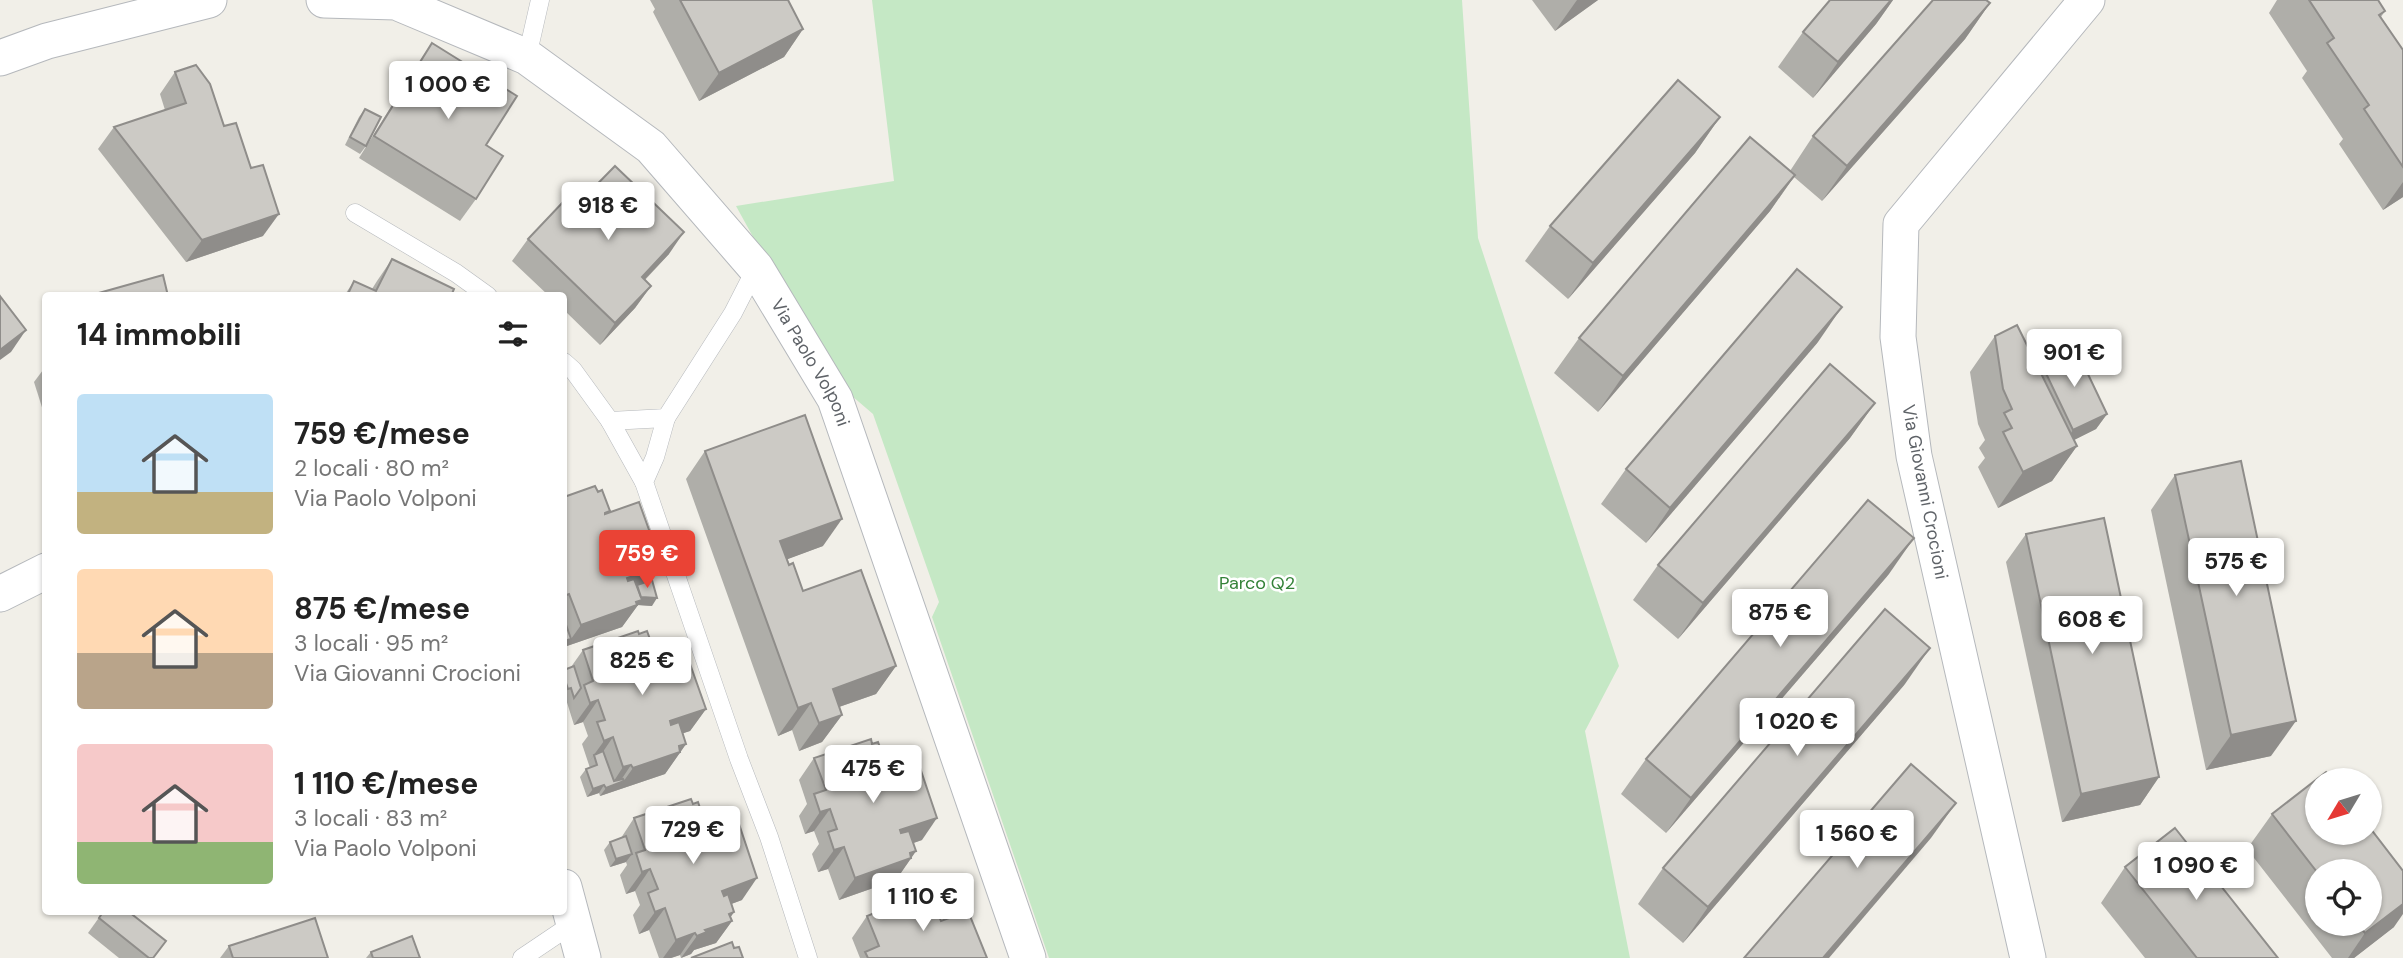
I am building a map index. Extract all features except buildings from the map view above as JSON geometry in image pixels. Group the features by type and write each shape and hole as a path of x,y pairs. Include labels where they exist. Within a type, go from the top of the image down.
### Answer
{"street":[{"path":"0,58 47,41 209,0"},
{"name":"Via Paolo Volponi","path":"324,0 397,2 527,57 651,147 756,268 835,399 1028,958"},
{"name":"Via Giovanni Crocioni","path":"2028,958 1914,456 1898,337 1901,224 2087,0"},
{"path":"0,594 42,573"},
{"path":"567,898 583,958"}],"lane":[{"path":"527,57 540,0"},
{"path":"355,213 456,273 482,292"},
{"path":"644,482 655,457 666,418 733,313 756,268"},
{"path":"567,365 610,421 644,482 738,759 769,837 808,958"},
{"path":"610,421 666,418"},
{"path":"522,958 574,923"}],"green space":[{"name":"Parco Q2","path":"872,0 1462,0 1478,238 1619,666 1585,731 1630,958 1049,958 932,617 939,602 873,414 831,378 736,206 894,181"}]}
